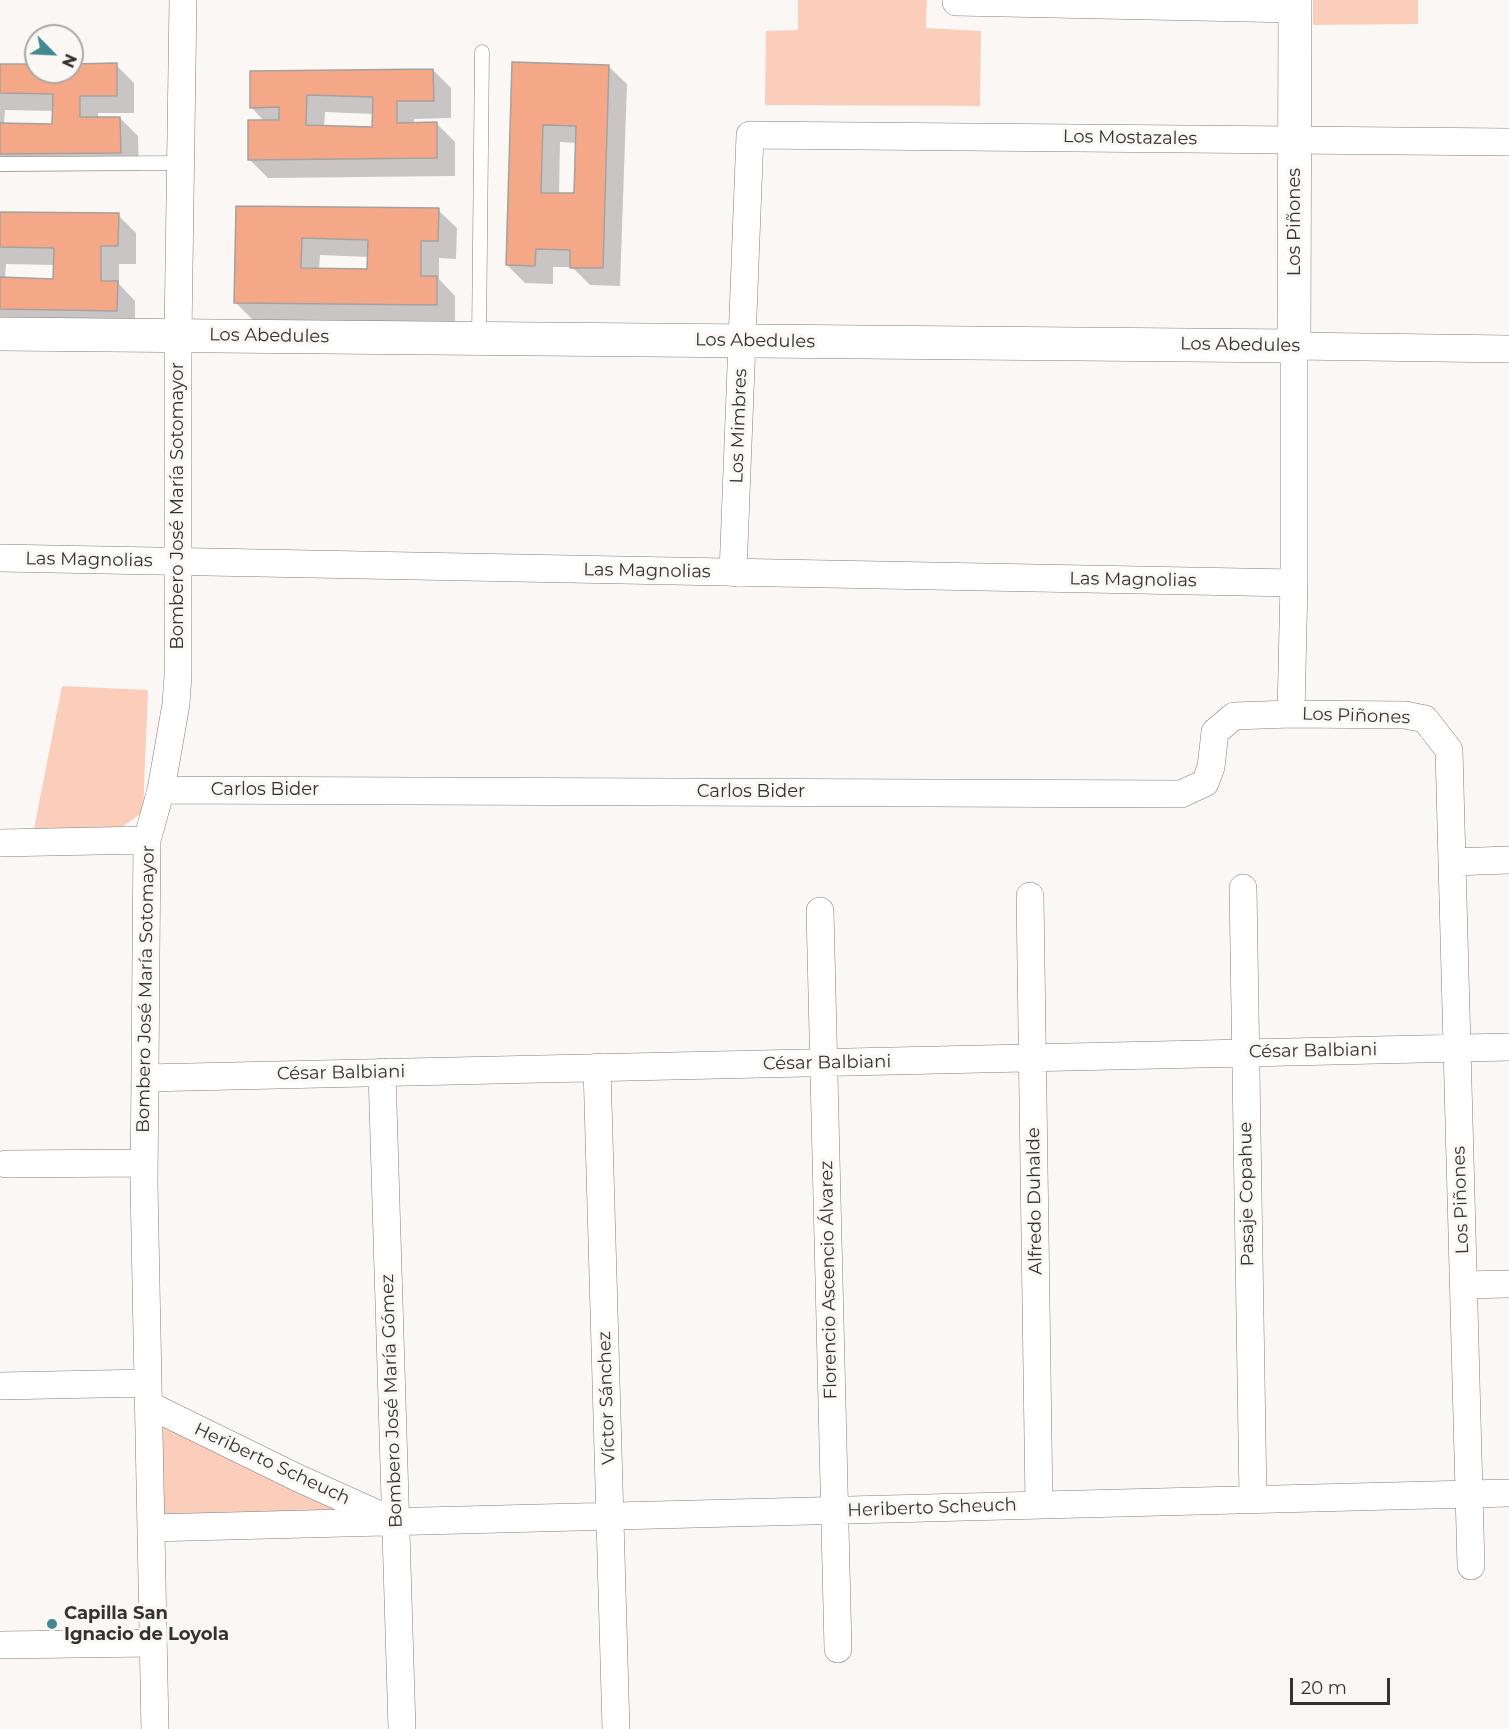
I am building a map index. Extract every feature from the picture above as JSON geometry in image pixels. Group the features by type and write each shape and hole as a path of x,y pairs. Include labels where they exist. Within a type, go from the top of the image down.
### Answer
{"street":[{"name":"Bombero José María Sotomayor","path":"155,1729 144,1163 147,840 160,789 177,694 180,561 178,335 183,0"},
{"path":"956,1 1295,5"},
{"name":"Los Piñones","path":"1295,5 1294,583 1291,714 1405,715 1425,719 1449,750 1471,1566"},
{"name":"Los Mostazales","path":"750,135 1509,142"},
{"name":"Los Mimbres","path":"733,573 750,135"},
{"name":"Los Abedules","path":"0,334 1509,349"},
{"name":"Las Magnolias","path":"0,558 1294,583"},
{"name":"Carlos Bider","path":"160,789 1181,794 1205,783 1211,767 1215,732 1234,716 1291,714"},
{"path":"0,843 147,840"},
{"path":"1452,862 1509,860"},
{"name":"Pasaje Copahue","path":"1243,888 1252,1499"},
{"name":"Alfredo Duhalde","path":"1030,896 1039,1505"},
{"name":"Florencio Ascencio Álvarez","path":"820,911 838,1649"},
{"name":"César Balbiani","path":"145,1078 1509,1047"},
{"name":"Víctor Sánchez","path":"597,1067 616,1729"},
{"name":"Bombero José María Gómez","path":"382,1072 402,1729"},
{"path":"6,1164 144,1163"},
{"path":"1463,1285 1509,1284"},
{"name":"Heriberto Scheuch","path":"0,1386 148,1394 298,1478 395,1522"},
{"name":"Heriberto Scheuch","path":"151,1528 1509,1493"},
{"path":"0,1645 153,1643"}],"lane":[{"path":"479,338 482,52"},
{"path":"0,164 181,163"}],"shaded area":[{"path":"798,0 927,0 926,28 981,31 980,106 765,105 766,31 798,30"},
{"path":"1313,0 1418,0 1418,24 1313,25"},
{"path":"62,686 148,690 143,812 121,828 33,834"},
{"path":"148,1413 371,1527 151,1519"}],"building":[{"path":"512,62 609,65 603,268 570,268 570,250 536,249 535,266 506,265","holes":["543,125 576,126 574,193 541,193"]},
{"path":"117,63 117,96 80,96 80,117 120,117 121,153 0,154 0,123 52,124 53,94 0,93 0,64 24,64 24,84 84,84 84,64"},
{"path":"433,69 434,101 397,101 397,123 437,122 437,158 248,160 248,120 279,120 279,107 250,108 250,71","holes":["307,95 373,97 372,127 306,125"]},
{"path":"236,206 439,208 438,241 421,241 421,276 437,276 437,305 234,303","holes":["302,238 368,240 367,269 301,268"]},
{"path":"0,212 119,213 118,246 101,246 101,281 118,281 117,311 0,309 0,277 53,279 54,248 0,247"}],"place":[{"name":"Capilla San Ignacio de Loyola","path":"52,1624"}]}
